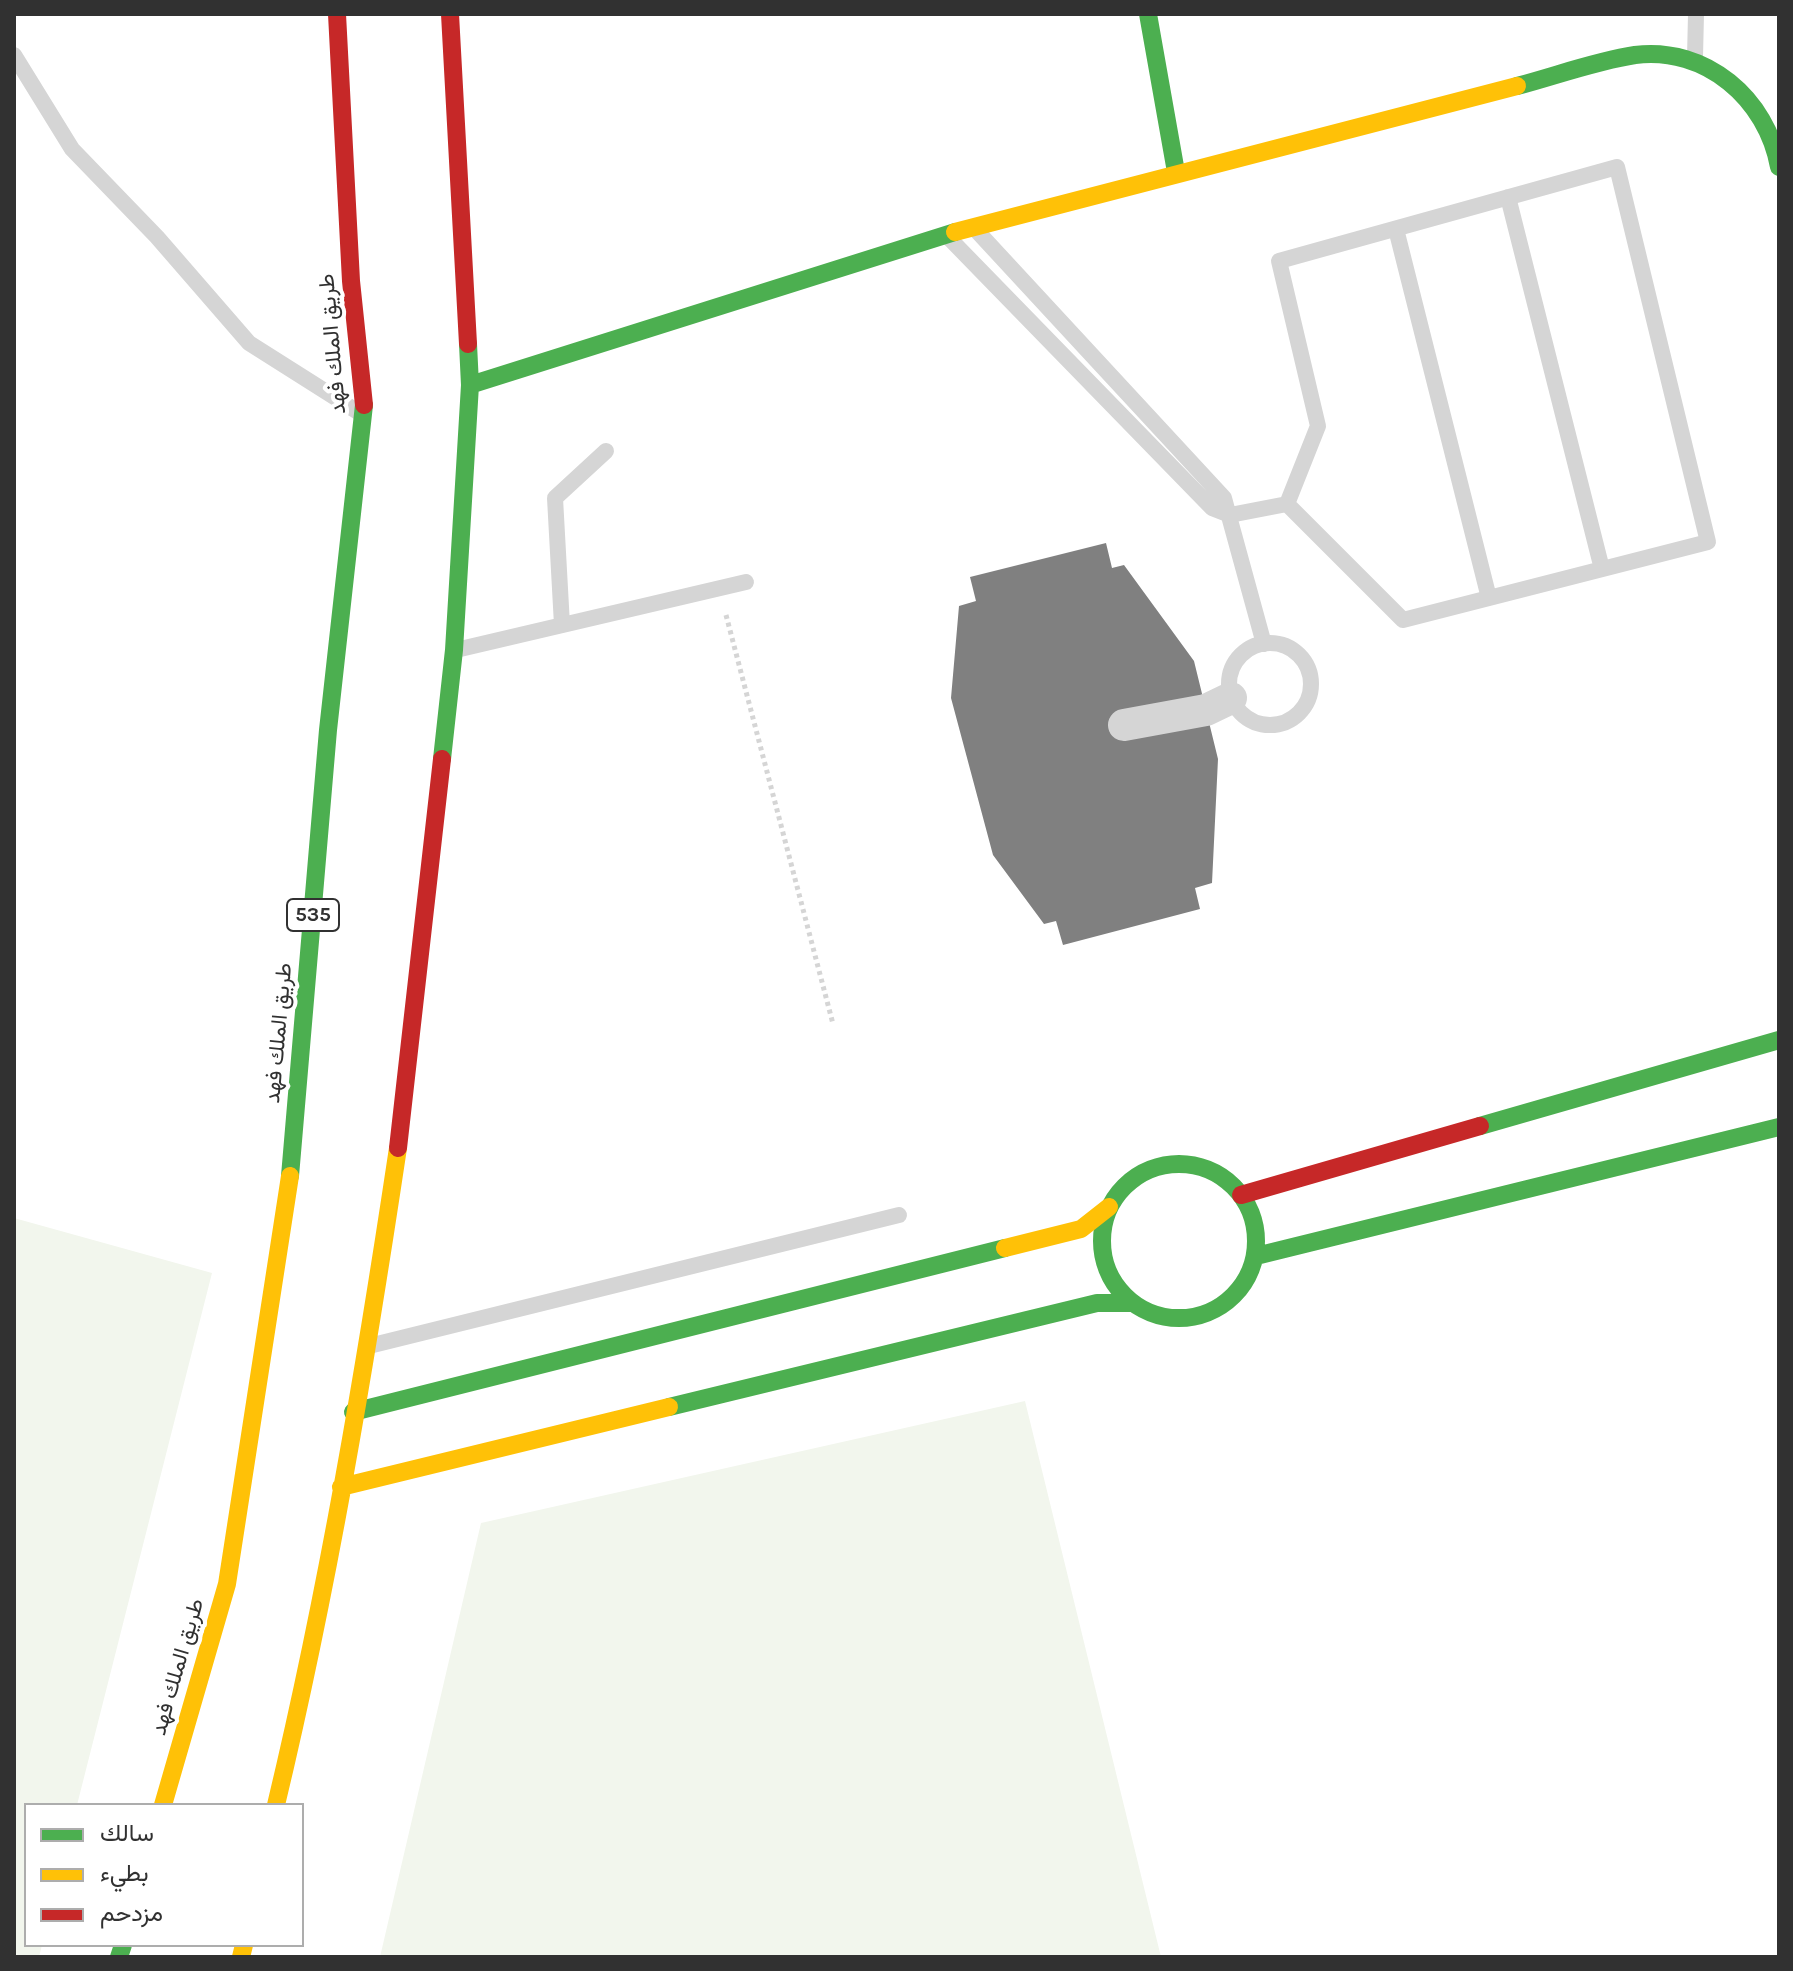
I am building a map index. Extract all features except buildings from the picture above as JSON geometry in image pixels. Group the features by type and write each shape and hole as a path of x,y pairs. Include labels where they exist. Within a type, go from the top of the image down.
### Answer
{"street":[{"name":"طريق الملك فهد","path":"164,1803 227,1584 291,1168 328,730 365,417 351,281 337,14"},
{"path":"276,1803 316,1637 353,1412 368,1347 407,1087 454,650 470,385 450,14"},
{"path":"1148,14 1176,172"},
{"path":"470,385 974,226 1637,55 1695,59 1745,93 1775,145 1779,167"},
{"path":"1124,725 1206,710 1231,698"},
{"path":"1241,1195 1779,1040"},
{"path":"1256,1256 1779,1127"},
{"path":"353,1412 1081,1229 1109,1207 1124,1186 1146,1171 1171,1164 1198,1166 1222,1177 1241,1195 1251,1213 1256,1256 1247,1280 1230,1301 1207,1314 1181,1319 1155,1315 1131,1303 1114,1283 1103,1259 1102,1233 1109,1207"},
{"path":"341,1487 1097,1303 1131,1303"}],"lane":[{"path":"1695,59 1696,14"},
{"path":"14,55 72,149 157,237 249,343 365,417"},
{"path":"1617,167 1708,542 1403,620 1287,504 1318,426 1279,261 1617,167"},
{"path":"1508,197 1602,569"},
{"path":"974,226 1224,498 1264,644"},
{"path":"1396,229 1489,598"},
{"path":"946,235 1212,508 1230,515 1287,504"},
{"path":"562,625 555,498 606,451"},
{"path":"454,650 746,582"},
{"path":"1264,644 1289,648 1306,666 1311,678 1307,703 1288,721 1262,725 1249,720 1231,698 1229,683 1239,657 1264,644"},
{"path":"368,1347 899,1215"}],"path":[{"path":"719,588 833,1024"}],"shaded area":[{"path":"14,1218 212,1273 78,1803 24,1803 24,1947 42,1947 39,1957 14,1957"},
{"path":"1025,1401 1161,1957 380,1957 481,1523"}],"traffic: fast":[{"path":"1148,14 1176,172"},
{"path":"1517,86 1635,55 1661,54 1686,59 1729,82 1747,99 1772,142 1779,167"},
{"path":"470,385 955,232"},
{"path":"442,759 454,650 470,385 468,344"},
{"path":"290,1176 328,730 364,405"},
{"path":"1480,1126 1779,1040"},
{"path":"1256,1256 1779,1127"},
{"path":"1179,1164 1208,1170 1233,1187 1250,1212 1256,1241 1250,1270 1233,1295 1208,1312 1179,1318 1150,1312 1125,1295 1108,1270 1102,1241 1108,1212 1125,1187 1150,1170 1179,1164"},
{"path":"353,1412 1005,1248"},
{"path":"669,1407 1097,1303 1131,1303"},
{"path":"119,1957 122,1947"}],"traffic: slow":[{"path":"955,232 1517,86"},
{"path":"276,1803 344,1478 398,1148"},
{"path":"164,1803 227,1584 290,1176"},
{"path":"1005,1248 1081,1229 1109,1207"},
{"path":"341,1487 669,1407"},
{"path":"241,1957 244,1947"}],"traffic: jam":[{"path":"337,14 351,281 364,405"},
{"path":"450,14 468,344"},
{"path":"398,1148 442,759"},
{"path":"1241,1195 1480,1126"}]}
